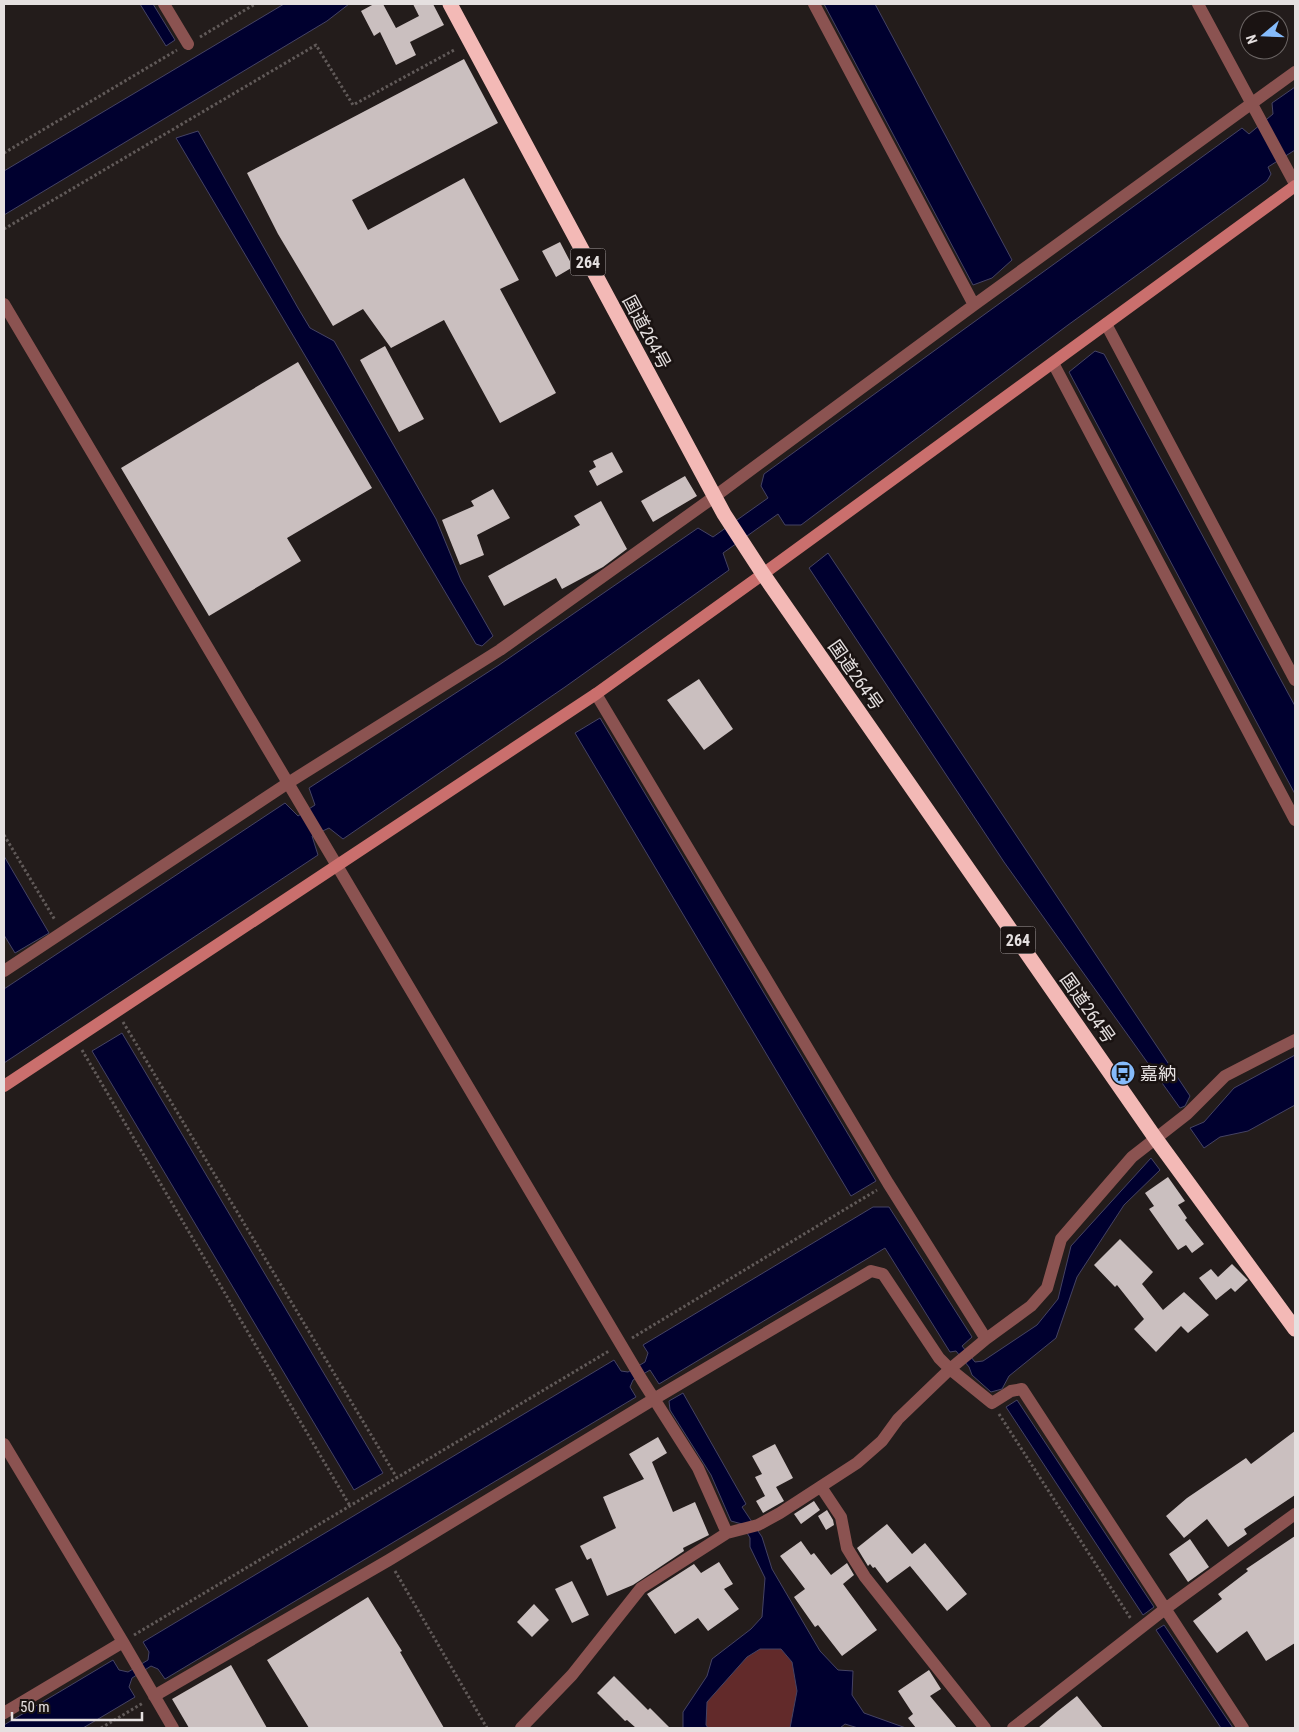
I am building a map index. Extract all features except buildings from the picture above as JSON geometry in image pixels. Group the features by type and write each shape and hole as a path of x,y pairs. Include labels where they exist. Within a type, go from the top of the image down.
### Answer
{"highway":[{"name":"国道264号","path":"450,4 714,497 745,547 1156,1139 1295,1329"}],"street":[{"path":"164,4 188,44"},
{"path":"814,4 974,305"},
{"path":"4,1086 596,694 1295,185 1198,4"},
{"path":"4,971 288,783 500,650 714,497 1295,72"},
{"path":"4,304 642,1380 698,1468 727,1533"},
{"path":"1106,324 1295,680"},
{"path":"1053,363 1295,820"},
{"path":"596,694 888,1183 986,1339"},
{"path":"521,1728 572,1676 641,1588 727,1533 741,1531 758,1525 857,1463 882,1440 898,1419 954,1365 1031,1306 1047,1288 1061,1239 1132,1156 1187,1114 1225,1076 1295,1040"},
{"path":"154,1696 389,1560 654,1399 871,1272 883,1274 939,1358 954,1365 992,1403 1011,1391 1022,1389 1243,1728"},
{"path":"4,1444 173,1728"},
{"path":"821,1487 841,1517 848,1548 865,1577 985,1728"},
{"path":"1013,1728 1165,1609 1295,1514"},
{"path":"4,1713 123,1642"}],"path":[{"path":"4,153 255,4"},
{"path":"4,229 316,45 353,105 470,41"},
{"path":"4,835 62,932"},
{"path":"123,1021 396,1478"},
{"path":"82,1049 350,1506"},
{"path":"123,1642 888,1183"},
{"path":"992,1403 1139,1630"},
{"path":"389,1560 487,1728"},
{"path":"101,1728 154,1696"}],"shaded area":[{"path":"140,4 153,4 175,40 166,46"},
{"path":"284,4 349,4 327,21 4,215 4,171"},
{"path":"824,4 875,4 1012,260 992,278 973,285"},
{"path":"1295,87 1295,150 1268,167 1271,174 1267,181 1068,325 801,525 785,525 778,514 723,553 729,570 565,687 343,839 329,828 312,836 318,855 4,1063 4,989 285,803 298,816 315,805 309,788 499,665 698,528 713,537 768,498 761,486 764,474 1242,128 1249,134 1273,114 1272,103"},
{"path":"198,131 310,328 334,341 436,519 461,580 493,636 482,646 476,644 176,138"},
{"path":"1095,351 1104,354 1295,706 1295,794 1069,372"},
{"path":"828,553 1190,1096 1185,1106 1180,1108 1004,862 809,568"},
{"path":"600,718 876,1181 851,1196 575,733"},
{"path":"4,856 49,933 15,953 4,935"},
{"path":"122,1033 383,1473 354,1490 92,1051"},
{"path":"1295,1055 1295,1105 1248,1131 1220,1137 1204,1148 1190,1128 1204,1122 1234,1088"},
{"path":"1151,1158 1160,1170 1124,1205 1077,1277 1056,1338 1009,1376 1002,1389 991,1392 972,1375 969,1367 956,1351 950,1352 885,1248 659,1384 650,1370 633,1380 630,1387 636,1397 165,1679 158,1669 151,1666 132,1678 129,1687 135,1697 83,1728 4,1728 4,1725 113,1660 119,1670 128,1672 148,1660 149,1652 143,1642 614,1360 621,1371 628,1372 645,1362 648,1353 643,1345 873,1207 889,1207 972,1337 962,1346 975,1362 983,1361 1037,1325 1058,1299 1071,1246"},
{"path":"683,1393 746,1504 742,1507 762,1537 772,1569 820,1651 838,1670 853,1671 852,1695 864,1713 906,1728 858,1728 845,1724 840,1728 790,1728 797,1691 792,1662 781,1649 760,1649 747,1657 707,1702 706,1725 708,1728 683,1728 683,1712 707,1676 712,1659 751,1629 762,1617 765,1578 750,1547 750,1538 742,1524 731,1521 711,1475 670,1410 669,1401"},
{"path":"1017,1400 1154,1607 1143,1615 1006,1407"},
{"path":"786,1607 827,1728 703,1728 696,1705"},
{"path":"1164,1625 1233,1728 1221,1728 1156,1630"}],"place":[{"name":"嘉納","path":"1123,1073"}]}
